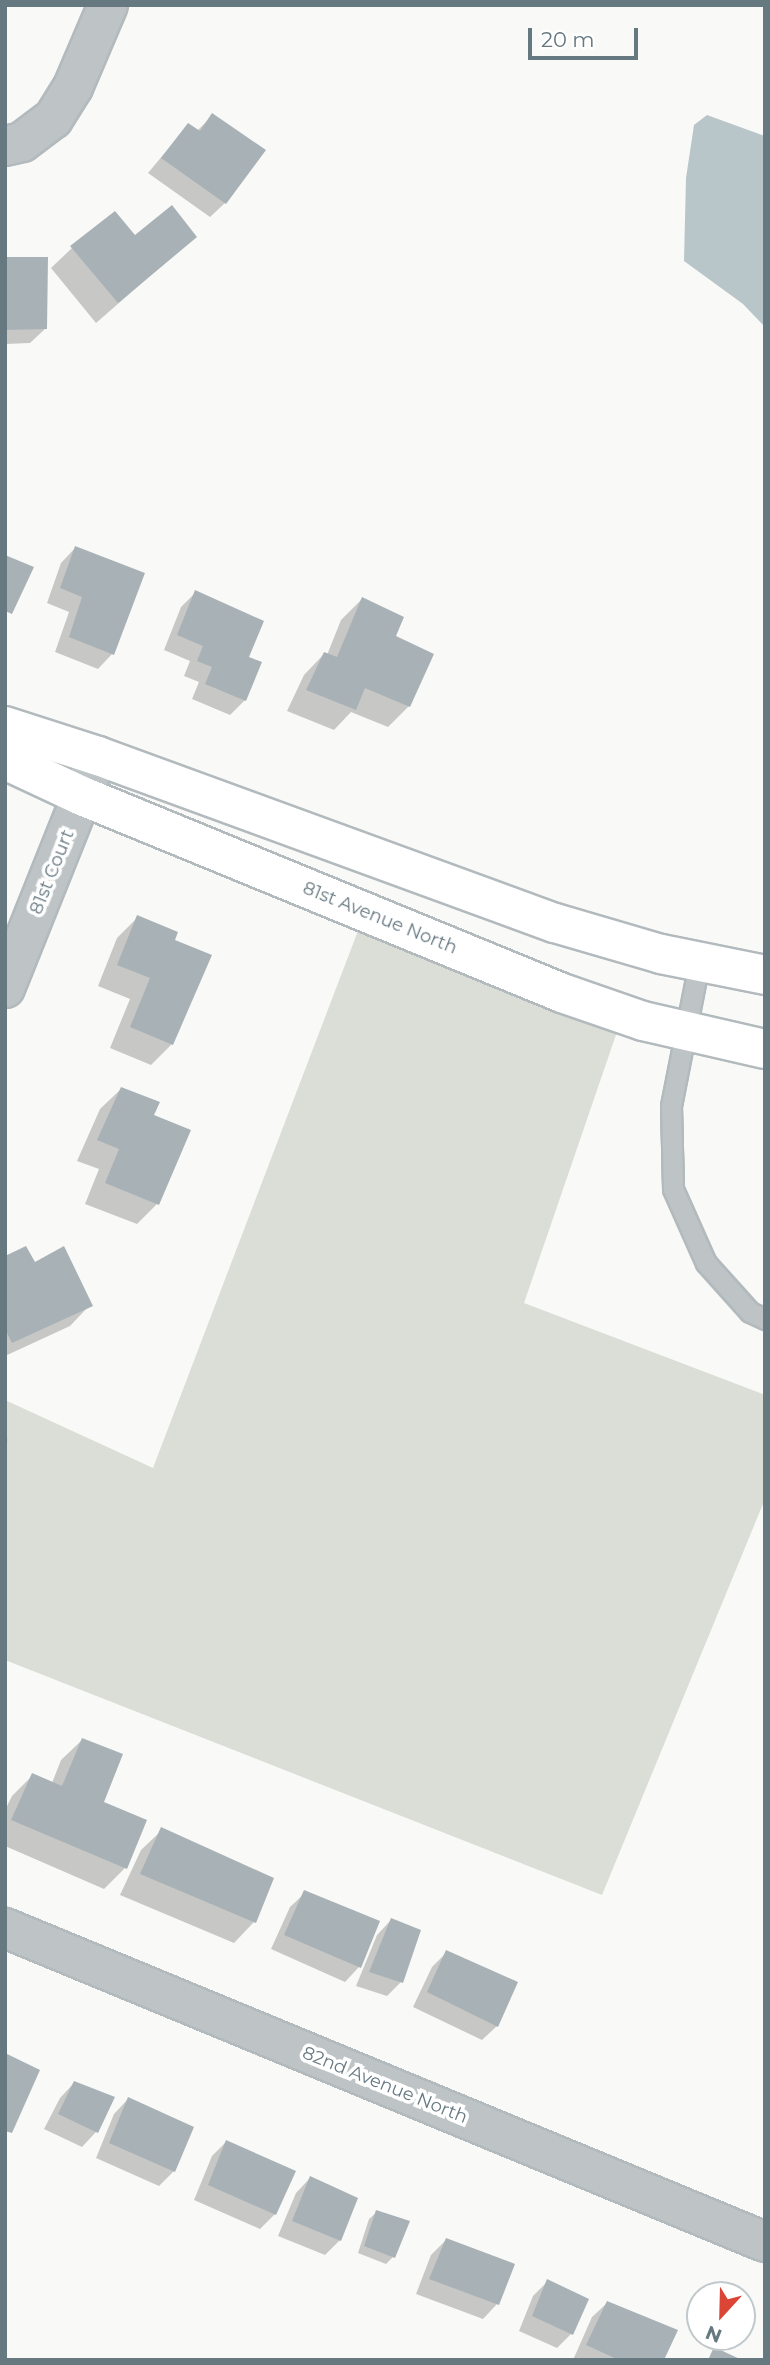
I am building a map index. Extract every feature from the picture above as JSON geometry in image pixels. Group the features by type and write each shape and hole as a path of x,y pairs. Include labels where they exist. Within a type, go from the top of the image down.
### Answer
{"street":[{"path":"5,146 22,142 53,119 73,86 108,5"},
{"path":"5,726 97,756 555,923 699,963 765,975"},
{"name":"81st Court","path":"5,988 97,756"},
{"name":"81st Avenue North","path":"5,760 82,796 562,993 643,1021 765,1049"},
{"name":"82nd Avenue North","path":"5,1928 765,2242"}],"lane":[{"path":"699,963 671,1106 673,1189 706,1263 750,1312 765,1319"}],"path":[{"path":"5,1438 5,1445"}],"shaded area":[{"path":"707,115 765,136 765,327 743,304 684,261 686,178 694,125"},
{"path":"361,923 619,1026 524,1303 765,1395 765,1499 602,1895 5,1660 5,1400 153,1468"}],"building":[{"path":"212,113 266,150 226,204 161,158 188,123 200,131"},
{"path":"172,205 197,237 118,303 70,246 115,211 135,235"},
{"path":"5,257 48,257 47,329 5,330"},
{"path":"75,546 145,573 114,655 69,637 82,597 60,588"},
{"path":"5,555 34,567 12,614 5,611"},
{"path":"195,590 264,621 249,657 262,662 246,701 205,684 212,667 197,661 203,646 177,635"},
{"path":"362,597 404,617 396,636 434,654 410,707 365,688 356,710 306,690 324,652 337,657"},
{"path":"137,915 178,932 175,940 212,955 173,1045 130,1027 150,978 117,965"},
{"path":"121,1087 160,1102 154,1115 191,1130 159,1205 105,1183 119,1149 97,1140"},
{"path":"26,1246 35,1262 64,1246 93,1306 12,1343 5,1329 5,1256"},
{"path":"82,1738 123,1754 104,1802 147,1820 127,1869 11,1820 32,1773 62,1786"},
{"path":"161,1827 274,1878 256,1923 140,1874"},
{"path":"304,1890 380,1921 361,1968 284,1935"},
{"path":"391,1918 421,1930 403,1983 369,1972"},
{"path":"446,1950 518,1982 498,2027 427,1992"},
{"path":"5,2053 40,2070 12,2133 5,2131"},
{"path":"74,2081 115,2097 98,2133 58,2114"},
{"path":"128,2097 194,2127 175,2172 109,2143"},
{"path":"226,2140 296,2171 276,2215 208,2185"},
{"path":"310,2176 358,2198 341,2241 292,2221"},
{"path":"376,2210 410,2221 395,2258 364,2246"},
{"path":"446,2238 515,2264 499,2305 429,2279"},
{"path":"547,2279 589,2299 573,2335 532,2316"},
{"path":"607,2301 678,2330 664,2360 619,2360 586,2345"},
{"path":"712,2351 723,2351 742,2360 708,2360"}]}
